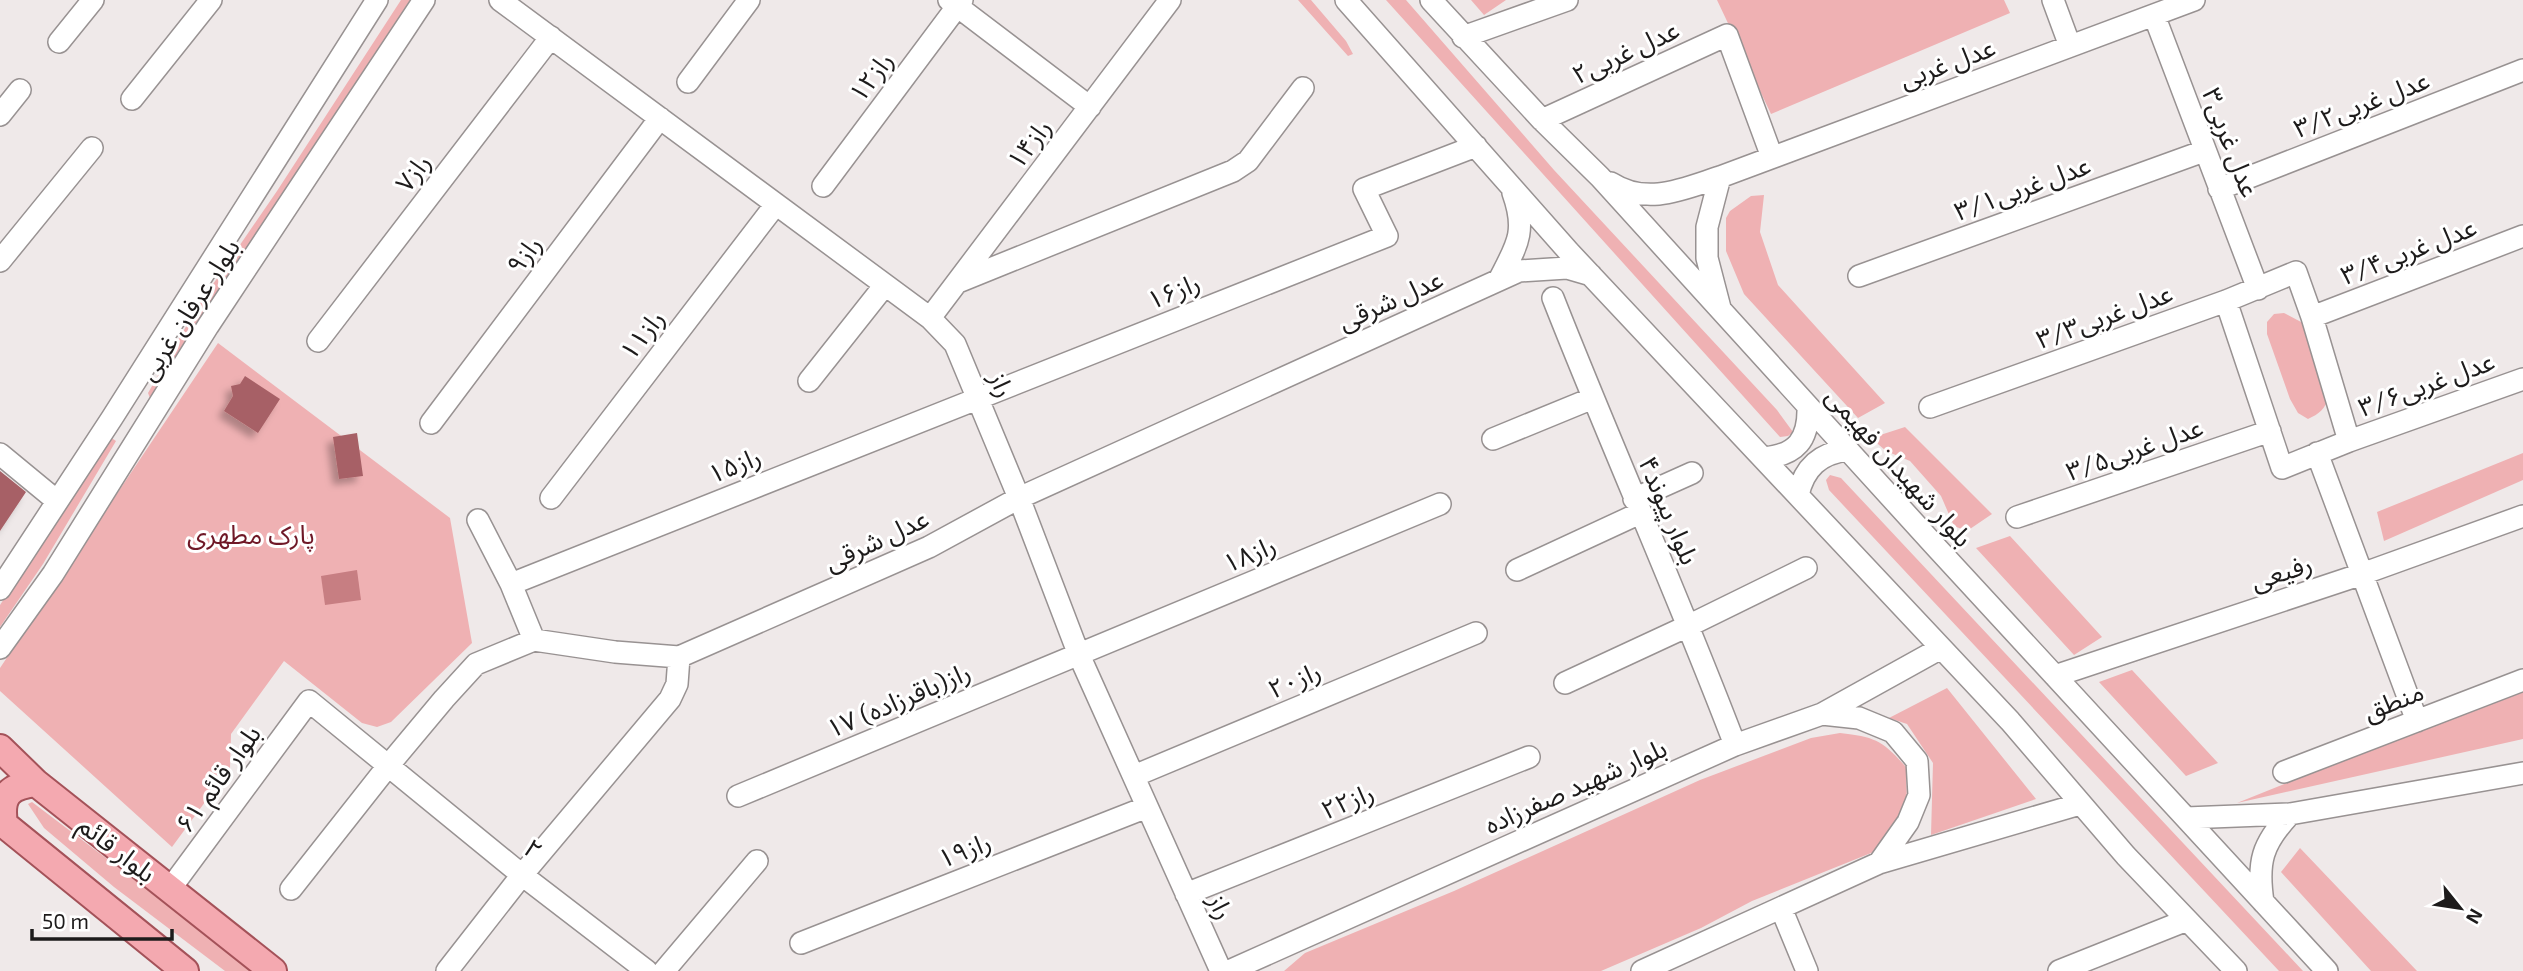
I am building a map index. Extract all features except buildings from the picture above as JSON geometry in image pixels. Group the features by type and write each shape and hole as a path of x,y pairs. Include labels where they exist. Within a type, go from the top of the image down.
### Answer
{"main road":[{"name":"بلوار قائم","path":"0,748 36,783 273,971"},
{"path":"2,823 4,799 11,790 21,784 36,783"},
{"name":"بلوار قائم","path":"2,823 185,971"}],"street":[{"path":"59,42 93,0"},
{"path":"132,99 211,0"},
{"name":"بلوار عرفان غربی","path":"0,589 112,418 377,0"},
{"name":"بلوار عرفان غربی","path":"0,648 53,574 208,326 424,0"},
{"name":"راز","path":"500,0 528,8 551,37 930,318 955,344 979,397 1079,654 1221,971"},
{"path":"688,82 749,0"},
{"name":"راز۱۴","path":"930,318 1170,0"},
{"path":"1346,0 1591,275 2010,721 2080,804 2236,971"},
{"name":"بلوار شهیدان فهیمی","path":"1431,0 1542,121 1600,177 2327,971"},
{"path":"1463,37 1567,0"},
{"path":"2053,0 2070,46"},
{"name":"عدل غربی","path":"1600,177 1623,191 1646,196 1671,193 2194,0"},
{"path":"956,2 1090,107"},
{"name":"راز۱۲","path":"823,186 956,2"},
{"name":"عدل غربی۳","path":"2154,15 2258,289"},
{"name":"عدل غربی۲","path":"1542,121 1727,35 1772,156"},
{"name":"راز۷","path":"318,341 551,37"},
{"name":"عدل غربی۳/۲","path":"2219,189 2523,70"},
{"path":"958,282 1233,171 1248,161 1303,88"},
{"path":"0,115 20,90"},
{"name":"راز۹","path":"430,423 660,118"},
{"name":"راز۱۶","path":"979,397 1387,236 1364,189 1476,146"},
{"path":"0,261 92,148"},
{"name":"عدل غربی۳/۱","path":"1859,276 2204,151"},
{"path":"1720,177 1707,227 1707,258 1721,312"},
{"path":"1499,280 1521,234 1518,208 1509,184"},
{"name":"راز۱۱","path":"551,498 776,204"},
{"name":"عدل غربی۳/۴","path":"2312,317 2523,236"},
{"name":"عدل شرقی","path":"534,640 615,652 679,657 929,547 1019,498 1519,271 1567,268 1591,275"},
{"name":"عدل غربی۳/۳","path":"1930,407 2226,301 2296,272 2312,317"},
{"path":"809,381 885,285"},
{"name":"بلوار پیوند۴","path":"1553,298 1637,506 1690,625 1735,745"},
{"path":"2226,301 2270,432"},
{"path":"2312,317 2349,441"},
{"name":"عدل غربی۳/۶","path":"2270,432 2281,468 2523,379"},
{"name":"راز۱۵","path":"511,583 979,397"},
{"path":"1493,439 1593,398"},
{"path":"1764,458 1779,456 1793,449 1804,438 1809,423 1808,407"},
{"path":"112,418 141,436"},
{"name":"عدل غربی۳/۵","path":"2017,517 2270,432"},
{"path":"1798,495 1806,472 1814,462 1825,455 1848,450"},
{"path":"2317,453 2417,721"},
{"path":"0,454 57,501"},
{"path":"1517,570 1637,506 1692,473"},
{"name":"راز۱۸","path":"1079,654 1440,504"},
{"name":"رفیعی","path":"2055,676 2362,574 2523,516"},
{"path":"291,889 388,766 476,664 534,640 511,583 478,520"},
{"path":"1564,683 1806,568"},
{"name":"راز۲۰","path":"1133,776 1476,634"},
{"name":"بلوار شهید صفرزاده","path":"1230,971 1735,745 1822,714 1941,648"},
{"name":"۱۷ راز(باقرزاده)","path":"738,796 1079,654"},
{"path":"447,971 522,876 670,699 677,684 679,657"},
{"name":"منطق","path":"2284,772 2523,680"},
{"name":"بلوار قائم ۶۱","path":"170,889 309,701 388,766"},
{"path":"1822,714 1859,718 1893,732 1917,761 1919,795 1908,822 1879,863"},
{"name":"راز۲۲","path":"1186,894 1529,757"},
{"name":"۲","path":"388,766 522,876 647,971"},
{"path":"2186,818 2290,814 2523,774"},
{"path":"1642,971 1879,863 2080,804"},
{"name":"راز۱۹","path":"801,943 1147,807"},
{"path":"2263,902 2259,876 2261,857 2277,828 2290,814"},
{"path":"664,971 757,861"},
{"path":"1781,908 1807,971"},
{"path":"2059,971 2187,920"}],"green space":[{"path":"401,0 415,0 152,403 148,393 196,309 277,191"},
{"path":"1298,0 1311,0 1346,41 1353,54 1348,56"},
{"path":"1386,0 1406,0 1554,170 1777,410 1793,432 1780,437"},
{"path":"1471,0 1506,0 1484,15"},
{"path":"1717,0 2004,0 2010,13 1771,114"},
{"path":"1764,195 1760,232 1778,285 1885,403 1858,418 1744,294 1726,251 1726,218 1730,211 1751,196"},
{"path":"2284,313 2303,323 2329,397 2321,411 2308,419 2298,413 2290,399 2267,334 2267,322 2274,314"},
{"name":"پارک مطهری","path":"218,343 450,518 472,643 391,722 377,727 362,723 284,661 231,734 230,768 172,847 0,691 0,668"},
{"path":"1905,427 1992,514 1967,531 1954,526 1941,496 1910,461 1886,451 1871,438"},
{"path":"110,437 116,441 43,564 0,627 0,605"},
{"path":"2523,453 2523,480 2384,541 2377,512"},
{"path":"1830,475 1841,478 2303,971 2279,971 1829,490 1826,480"},
{"path":"2010,536 2102,637 2074,655 1976,548"},
{"path":"2132,670 2218,763 2186,776 2099,682"},
{"path":"1947,688 2036,799 1931,835 1933,763 1907,724 1889,718"},
{"path":"2523,688 2523,739 2237,803"},
{"path":"1840,733 1877,741 1906,767 1907,804 1881,849 1752,901 1701,928 1601,971 1284,971 1305,953 1454,891 1700,780 1811,738"},
{"path":"32,802 255,971 225,971 114,887 44,828 28,804"},
{"path":"2300,848 2417,971 2371,971 2281,872"}],"shaded area":[{"path":"357,570 361,600 325,605 321,576"}]}
